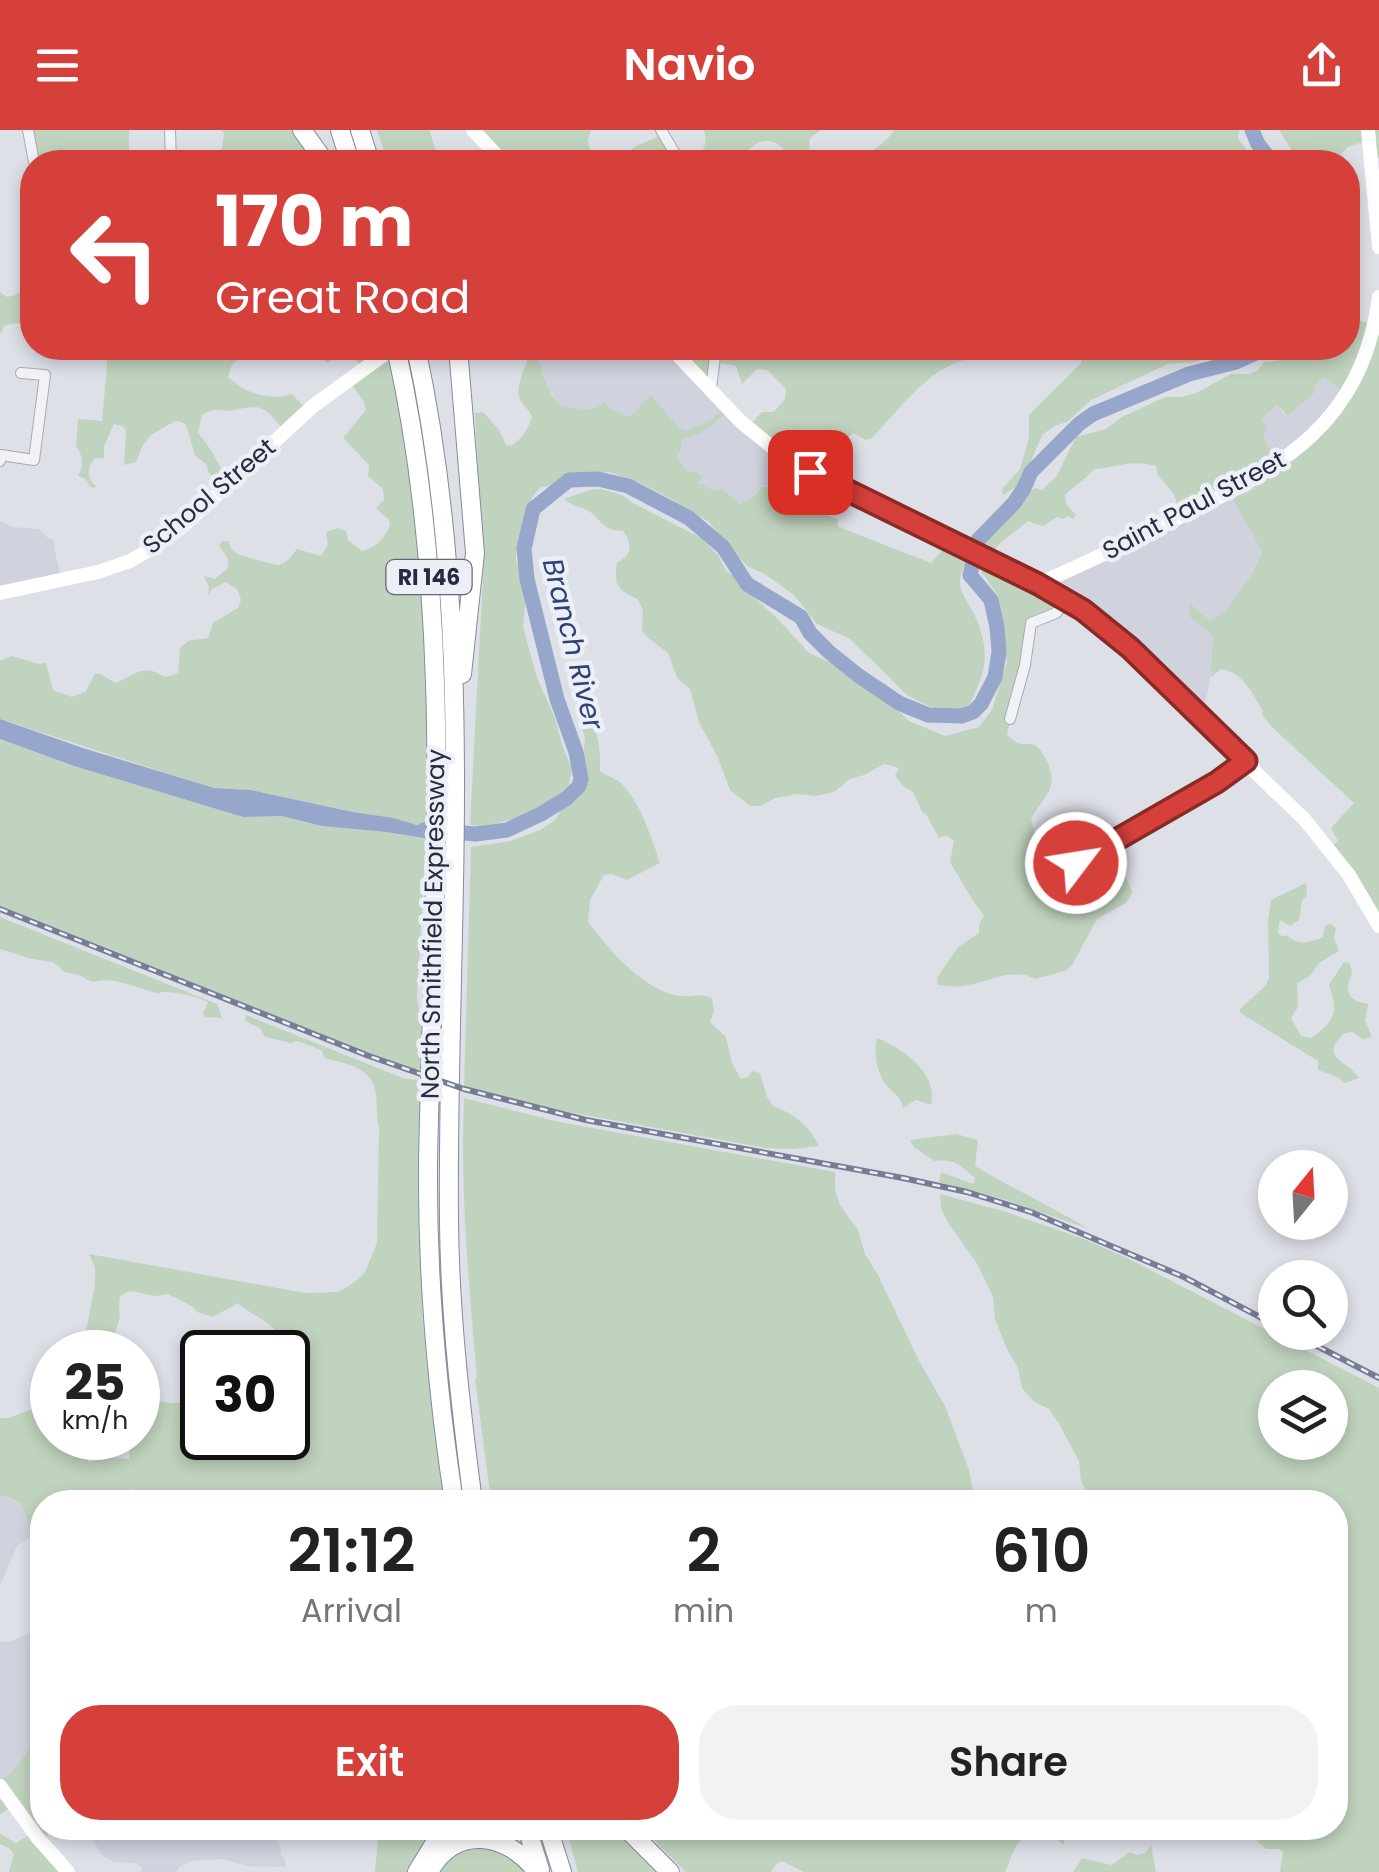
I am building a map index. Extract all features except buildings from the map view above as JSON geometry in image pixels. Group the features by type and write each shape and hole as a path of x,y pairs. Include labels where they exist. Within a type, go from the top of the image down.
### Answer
{"highway":[{"name":"North Smithfield Expressway","path":"392,360 416,462 434,648 437,808 446,855 450,1281 471,1490"},
{"name":"North Smithfield Expressway","path":"418,360 433,440 446,553 455,709 456,808 446,855 428,1165 438,1370 453,1490"},
{"path":"455,709 464,666 474,553 459,360"},
{"path":"416,1872 436,1840"},
{"path":"429,1872 448,1848 470,1840"},
{"path":"488,1840 519,1852 539,1872"},
{"path":"530,1840 539,1872"},
{"path":"552,1840 562,1872"},
{"path":"638,1840 670,1872"}],"main road":[{"path":"473,130 492,150"},
{"path":"1368,130 1379,247"},
{"name":"Saint Paul Street","path":"1038,584 1264,474 1300,446 1338,408 1356,377 1368,349 1379,296"},
{"name":"School Street","path":"0,592 130,562 182,526 314,406 376,360"},
{"path":"682,360 741,422 788,460 1038,584 1067,600 1130,648 1306,820 1333,852 1379,926"},
{"path":"0,1786 30,1827"},
{"path":"40,1840 68,1872"}],"street":[{"path":"711,389 715,360"},
{"path":"0,461 1,456 34,460 45,375 21,373"},
{"path":"1010,719 1031,624 1056,613 1067,600"},
{"path":"1076,863 1217,782 1246,761"}],"shaded area":[{"path":"538,360 681,360 725,408 686,431 601,406 588,410 560,406"},
{"path":"1323,378 1346,392 1279,461 1267,444 1261,419 1278,406 1286,416"},
{"path":"728,410 793,466 776,487 759,489 739,504 721,488 714,491 702,486 696,472 688,471 677,458 682,439"},
{"path":"1252,479 1271,518 1265,542 1252,574 1225,612 1210,620 1196,608 1195,621 1213,636 1213,662 1206,701 1193,714 1125,649 1046,586"},
{"path":"0,521 12,527 39,529 55,541 61,578 0,591"},
{"path":"0,1496 6,1496 21,1503 30,1539 17,1546 0,1586"},
{"path":"30,1633 30,1744 16,1771 0,1782 0,1642"},
{"path":"93,1840 276,1840 285,1867 248,1866 221,1859 191,1861 176,1872 141,1872 143,1868 135,1863 114,1862 103,1856"}],"green space":[{"path":"29,130 129,130 129,150 34,150"},
{"path":"221,130 298,130 314,150 221,150 224,133"},
{"path":"377,130 429,130 436,150 384,150"},
{"path":"474,130 591,130 590,150 491,150"},
{"path":"704,130 821,130 810,138 809,150 784,150 766,141 749,150 702,150"},
{"path":"894,130 1239,130 1238,138 1247,150 873,150"},
{"path":"1279,130 1379,130 1379,158 1372,159 1369,142 1345,150 1292,150"},
{"path":"664,134 672,150 631,150"},
{"path":"0,292 7,297 20,292 20,324 5,325 0,334"},
{"path":"1379,298 1379,932 1328,849 1338,841 1331,828 1354,803 1272,727 1241,679 1221,669 1211,677 1213,636 1189,616 1190,604 1210,620 1225,612 1252,574 1262,551 1233,499 1256,488 1252,479 1182,514 1156,466 1131,464 1094,469 1065,495 1066,504 1076,515 1073,519 1057,517 1043,526 1028,521 997,546 989,561 1062,599 1056,612 1033,622 1007,735 1038,747 1050,769 1049,792 1031,819 1036,837 1058,853 1057,864 1073,877 1083,878 1107,862 1124,874 1132,893 1126,903 1097,919 1065,971 1035,979 1008,975 957,986 938,985 937,978 958,947 979,933 984,915 950,862 954,841 946,835 939,838 913,792 895,775 899,768 884,764 850,779 834,792 775,798 761,806 750,806 730,790 699,722 690,689 677,678 668,653 642,630 643,611 638,599 622,590 617,582 617,563 629,549 626,536 564,499 601,489 622,495 701,538 718,555 726,571 748,585 759,602 809,653 840,667 909,721 945,736 979,727 992,710 1007,662 998,596 981,571 987,533 1017,498 1035,488 1042,490 1056,477 1076,437 1106,429 1165,397 1196,393 1231,374 1250,374 1264,362 1360,360 1360,321 1373,324","holes":["1323,378 1346,392 1279,460 1267,444 1267,428 1261,419 1277,406 1287,416 1314,393"]},
{"path":"107,360 237,360 228,377 242,388 275,397 292,394 307,410 284,431 268,412 258,408 216,410 202,415 198,433 230,480 223,486 195,455 186,425 181,422 175,421 151,435 136,462 124,465 126,430 114,424 104,446 104,458 94,459 90,466 94,488 78,476 82,461 76,446 78,419 102,421"},
{"path":"356,360 397,360 422,586 430,826 251,790 214,788 0,719 0,661 12,656 46,663 53,690 72,697 86,691 95,674 115,683 143,671 166,677 178,673 180,648 188,641 208,638 213,623 238,608 241,600 237,589 226,582 208,595 204,576 215,579 228,568 228,559 219,546 222,541 228,541 238,554 278,565 297,549 321,556 328,545 326,532 338,528 346,531 348,540 362,551 383,538 390,525 376,508 384,500 383,489 368,476 369,465 343,438 366,410 348,379 362,367"},
{"path":"527,360 538,360 549,390 560,406 590,409 605,401 610,409 627,416 651,395 686,431 725,408 728,410 707,429 682,439 677,458 688,471 702,476 699,483 714,491 721,488 739,504 762,487 776,487 793,466 747,428 762,412 774,412 785,399 786,389 767,370 757,369 742,384 736,366 715,362 710,390 681,360 969,360 933,376 872,438 866,440 853,433 833,454 852,471 841,490 827,483 818,506 838,519 839,527 931,563 946,541 968,554 960,585 980,628 985,653 978,687 965,713 930,707 907,695 850,639 817,624 794,595 749,567 709,522 640,483 609,472 594,473 540,488 527,510 516,554 526,595 523,627 537,678 572,769 567,794 526,816 484,826 470,825 483,576 475,413 483,412 506,445 518,440 532,416 518,391"},
{"path":"1201,360 1168,364 1091,400 1067,422 1042,435 1022,483 1003,495 1002,489 1020,469 1029,438 1029,415 1081,363"},
{"path":"585,705 597,737 600,771 621,783 634,799 660,863 627,880 604,875 590,900 588,922 617,956 655,987 681,996 712,998 714,1011 710,1022 726,1037 732,1063 741,1079 752,1071 760,1073 773,1106 800,1121 819,1146 766,1148 563,1111 464,1087 471,847 511,841 540,830 555,820 568,799 584,786 585,740 580,718"},
{"path":"0,739 74,766 243,817 282,816 322,826 426,839 417,998 426,1049 425,1070 409,1069 0,906"},
{"path":"1306,883 1307,895 1299,920 1290,926 1280,920 1278,933 1308,942 1323,937 1325,925 1331,924 1336,928 1334,938 1339,951 1297,983 1298,1007 1291,1018 1301,1036 1311,1038 1325,1026 1334,1010 1329,985 1344,962 1350,963 1349,994 1368,1004 1365,1020 1372,1037 1363,1039 1352,1032 1345,1033 1334,1046 1335,1056 1359,1078 1345,1083 1318,1070 1318,1061 1239,1010 1269,979 1271,900"},
{"path":"0,917 217,1004 222,1018 205,1017 208,1002 193,996 156,993 114,981 92,982 65,972 53,962 0,949"},
{"path":"246,1015 405,1079 420,1080 418,1181 423,1324 448,1490 30,1490 30,1530 21,1503 0,1496 0,1418 30,1410 30,1460 160,1460 160,1402 180,1403 180,1460 310,1460 310,1330 274,1330 238,1303 213,1317 168,1294 155,1296 130,1291 120,1296 116,1330 86,1330 95,1285 95,1268 89,1254 305,1293 338,1292 365,1272 377,1243 379,1127 374,1086 365,1073 327,1059 322,1050 297,1041 265,1037 260,1028 245,1021"},
{"path":"877,1038 907,1055 924,1072 932,1093 931,1105 916,1100 903,1108 879,1071"},
{"path":"464,1098 559,1122 835,1172 840,1205 858,1230 865,1254 945,1406 973,1490 489,1490 475,1379"},
{"path":"956,1134 978,1140 975,1166 1089,1229 939,1182 941,1172 973,1184 975,1178 952,1162 934,1161 910,1140"},
{"path":"940,1194 1084,1239 1258,1326 1258,1350 1305,1350 1344,1370 1258,1370 1258,1460 1348,1460 1348,1372 1379,1388 1379,1872 1280,1872 1283,1852 1266,1849 1257,1840 1348,1840 1348,1490 1085,1490 1079,1461 1059,1424 1049,1409 1033,1401 1022,1388 1018,1368 995,1319 993,1297 978,1265 949,1224 941,1209"},
{"path":"30,1745 30,1830 14,1806 0,1814 0,1781"},
{"path":"0,1834 16,1843 30,1834 30,1840 46,1840 44,1845 69,1872 9,1872 14,1854 0,1844"},
{"path":"378,1840 427,1840 407,1872 375,1872"},
{"path":"474,1840 480,1840 535,1872 429,1872"},
{"path":"569,1840 635,1840 668,1872 578,1872"},
{"path":"654,1840 1021,1840 1005,1872 804,1872 782,1861 771,1872 686,1872"},
{"path":"1151,1845 1156,1872 1073,1872 1082,1858 1111,1865 1130,1852 1145,1853"}],"water":[{"path":"0,719 214,788 251,790 435,826 435,840 322,826 282,816 243,817 74,766 0,739"}],"waterway":[{"name":"Branch River","path":"1252,130 1263,150"},
{"name":"Branch River","path":"424,830 476,834 507,830 541,814 579,786 576,752 557,699 527,579 524,549 533,509 569,480 598,479 628,486 689,518 723,547 747,584 801,617 810,633 859,676 899,703 928,715 962,716 981,704 995,677 999,652 991,600 970,575 978,540 1014,503 1031,472 1093,414 1189,374 1240,360"}],"railway":[{"path":"0,909 369,1056 464,1089 586,1120 903,1178 1031,1212 1184,1277 1258,1316"},
{"path":"1325,1350 1379,1378"}],"route":[{"path":"810,472 1083,610 1130,648 1246,761 1217,782 1076,863"}]}
